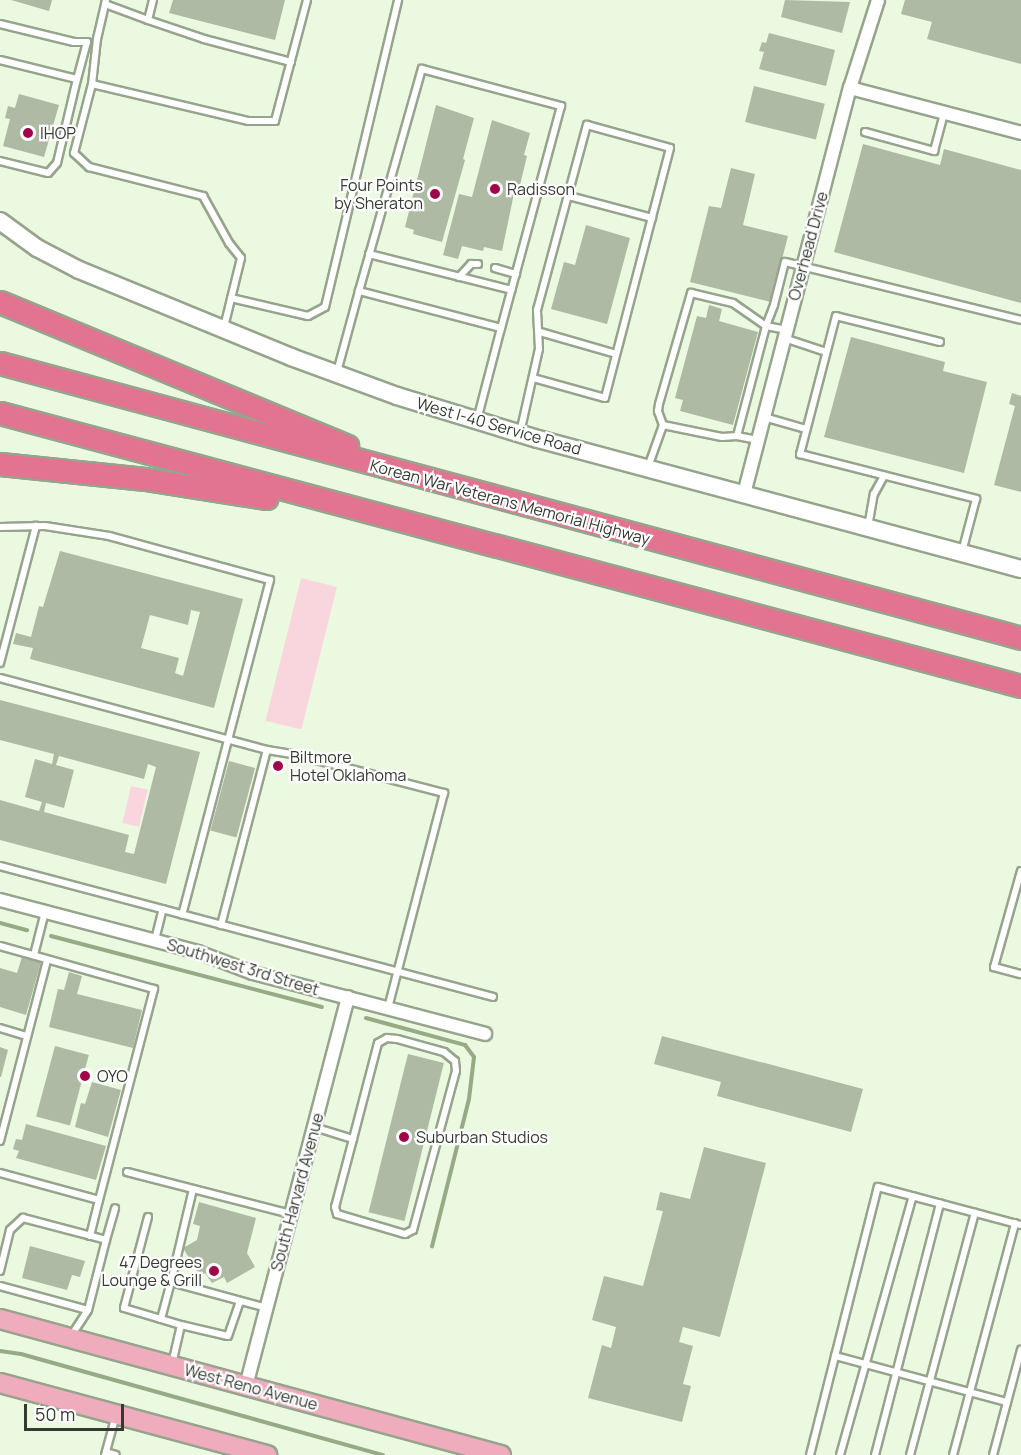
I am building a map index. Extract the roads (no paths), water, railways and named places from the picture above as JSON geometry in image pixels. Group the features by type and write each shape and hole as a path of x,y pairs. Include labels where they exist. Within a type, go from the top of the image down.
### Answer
{"highway":[{"path":"0,302 281,418 413,476"},
{"name":"Korean War Veterans Memorial Highway","path":"0,363 1021,638"},
{"path":"0,413 1021,686"},
{"path":"0,464 145,478 377,515"}],"main road":[{"name":"West Reno Avenue","path":"0,1319 501,1455"},
{"path":"0,1383 267,1455"}],"street":[{"name":"Overhead Drive","path":"744,494 850,88 878,0"},
{"path":"850,88 1021,133"},
{"name":"West I-40 Service Road","path":"0,221 59,261 336,374 477,421 744,494 868,521 962,553 1021,569"},
{"name":"Southwest 3rd Street","path":"0,900 198,952 253,973 485,1034"},
{"name":"South Harvard Avenue","path":"246,1386 348,998"}],"lane":[{"path":"148,20 153,0"},
{"path":"92,84 248,121 275,121 307,0"},
{"path":"231,298 308,316 325,307 377,99 378,76 398,0"},
{"path":"224,330 241,258 229,243 202,196 89,167 74,153 92,84 105,2 148,20 204,39 291,62"},
{"path":"0,24 74,42 98,39"},
{"path":"0,161 48,173 57,163 87,42"},
{"path":"0,60 77,79"},
{"path":"336,374 422,69 561,106 477,421"},
{"path":"865,132 934,151 944,113"},
{"path":"520,433 533,378 540,332 537,310 587,125 670,148 604,398 533,378"},
{"path":"569,196 652,218"},
{"path":"369,254 512,290"},
{"path":"737,436 785,262 1021,320"},
{"path":"459,277 471,264 478,264"},
{"path":"495,268 516,274"},
{"path":"359,291 501,328"},
{"path":"647,468 663,424 658,411 659,404 691,293 733,303 766,326 826,352"},
{"path":"940,342 836,316 800,454 976,499 962,553"},
{"path":"540,332 616,354"},
{"path":"764,417 806,429"},
{"path":"663,424 722,437 737,436 758,440"},
{"path":"868,521 874,494 884,476"},
{"path":"0,663 36,526"},
{"path":"0,527 36,526 109,536 270,580 182,915"},
{"path":"0,678 267,750 297,754 444,793 388,1008"},
{"path":"221,925 267,750"},
{"path":"0,866 493,997"},
{"path":"1021,871 994,967 1021,974"},
{"path":"155,941 163,909"},
{"path":"34,955 45,912"},
{"path":"0,946 154,989 90,1236"},
{"path":"0,1141 47,960"},
{"path":"0,1028 27,1036"},
{"path":"387,1038 397,1039 444,1052 451,1057 456,1071 413,1230 405,1234 352,1221 337,1214 335,1207 353,1139 378,1043 387,1038"},
{"path":"0,1105 9,1108"},
{"path":"314,1127 353,1139"},
{"path":"127,1172 291,1214"},
{"path":"0,1173 99,1200"},
{"path":"810,1455 878,1187 1018,1224 953,1455"},
{"path":"161,1319 193,1189"},
{"path":"840,1455 913,1196"},
{"path":"875,1455 940,1203"},
{"path":"70,1338 88,1310 115,1208"},
{"path":"910,1455 975,1213"},
{"path":"148,1217 124,1308 228,1336 240,1300"},
{"path":"0,1271 10,1230 22,1218 106,1240"},
{"path":"171,1282 267,1308"},
{"path":"0,1287 88,1310"},
{"path":"171,1366 181,1325"},
{"path":"993,1455 1021,1350"},
{"path":"835,1356 1007,1402"},
{"path":"116,1414 106,1454 116,1455"}],"waterway":[{"path":"0,923 27,930"},
{"path":"51,936 322,1007"},
{"path":"366,1018 465,1045 474,1057 469,1099 432,1246"},
{"path":"0,1351 21,1354 383,1455"}],"place":[{"name":"IHOP","path":"28,133"},
{"name":"Radisson","path":"495,189"},
{"name":"Four Points by Sheraton","path":"435,194"},
{"name":"Biltmore Hotel Oklahoma","path":"278,766"},
{"name":"OYO","path":"85,1076"},
{"name":"Suburban Studios","path":"404,1137"},
{"name":"47 Degrees Lounge & Grill","path":"214,1271"}]}
